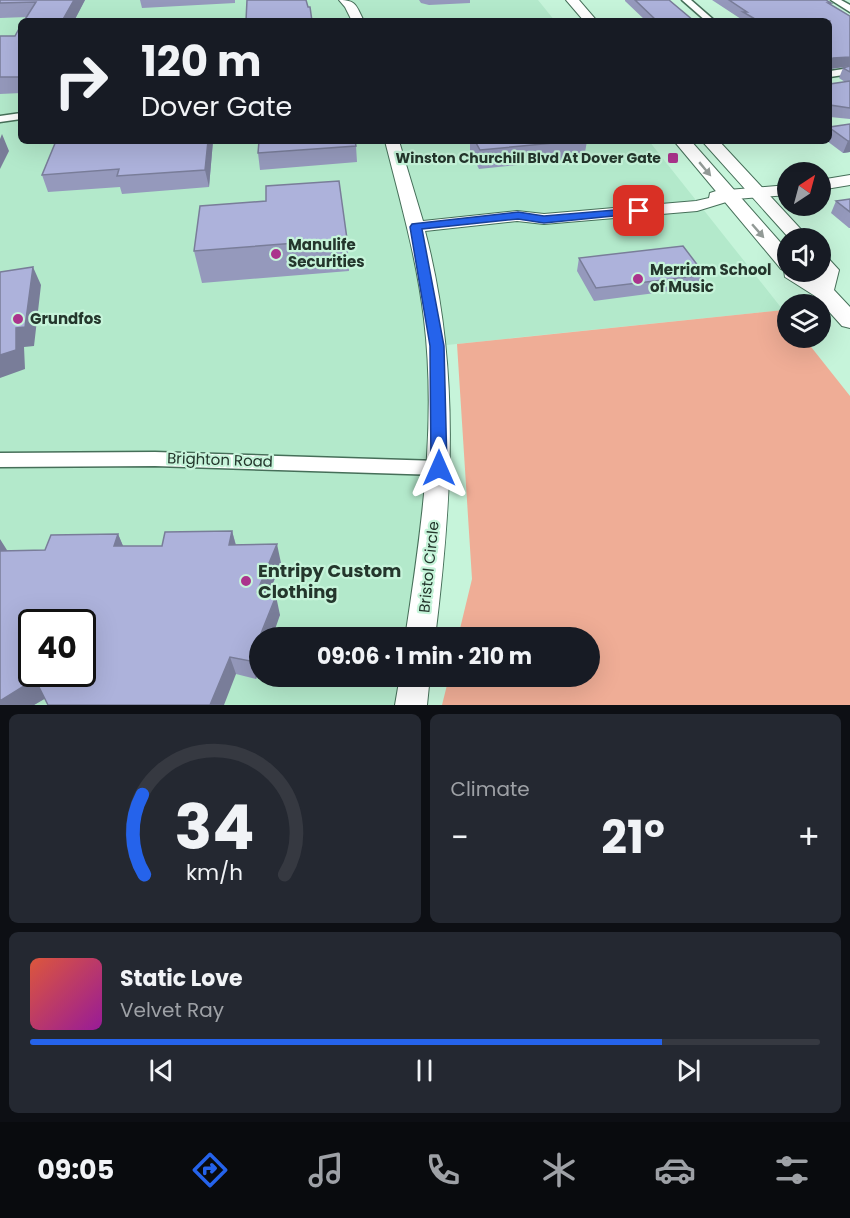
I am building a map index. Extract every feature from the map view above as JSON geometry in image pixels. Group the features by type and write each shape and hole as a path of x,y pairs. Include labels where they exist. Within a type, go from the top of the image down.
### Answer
{"main road":[{"path":"572,0 588,18"},
{"path":"685,144 777,252"},
{"path":"713,144 791,228"},
{"path":"809,282 823,291 850,321"},
{"path":"823,291 825,282"}],"street":[{"path":"344,0 350,5 356,18"},
{"path":"686,0 707,18"},
{"path":"835,0 850,9"},
{"path":"832,74 850,72"},
{"path":"0,119 18,116"},
{"name":"Bristol Circle","path":"393,144 416,227 437,346 439,468 421,627"},
{"path":"831,183 850,180"},
{"path":"416,227 518,216 544,219 697,206 729,197 777,192"},
{"name":"Brighton Road","path":"0,460 155,459 439,468"},
{"path":"411,705 413,687"}],"shaded area":[{"path":"0,0 538,0 553,18 18,18 18,144 651,144 777,302 777,311 437,346 421,627 249,627 249,687 414,687 411,705 0,705"},
{"path":"777,311 777,348 812,348 850,396 850,705 442,705 446,687 600,687 600,627 460,627 472,579 457,344"}],"building":[{"path":"0,0 74,0 64,18 26,18 36,2 0,3"},
{"path":"247,0 306,0 312,18 246,18"},
{"path":"635,0 669,0 690,18 654,18"},
{"path":"729,0 826,0 850,16 850,57 832,60 832,18 753,18 743,12 747,12"},
{"path":"18,30 18,77 0,77 0,36 15,36"},
{"path":"850,81 850,108 832,105 832,84"},
{"path":"850,124 850,141 832,129 832,127"},
{"path":"55,144 208,144 205,170 117,176 119,169 42,175"},
{"path":"259,144 356,144 356,146 258,153"},
{"path":"477,144 543,144 480,150"},
{"path":"339,181 347,239 194,251 200,206 266,201 266,186"},
{"path":"850,199 850,212 836,201"},
{"path":"683,246 705,275 596,288 579,258"},
{"path":"33,267 25,327 16,328 16,350 0,355 0,272"},
{"path":"232,531 229,545 277,544 257,592 276,596 264,627 249,627 249,661 230,657 210,705 48,705 39,687 96,687 96,609 18,609 18,687 22,687 0,701 0,551 45,550 51,535 118,534 114,546 162,546 165,532"}],"place":[{"name":"Winston Churchill Blvd At Dover Gate","path":"673,158"},
{"name":"Manulife Securities","path":"276,254"},
{"name":"Merriam School of Music","path":"638,279"},
{"name":"Grundfos","path":"18,319"},
{"name":"Entripy Custom Clothing","path":"246,581"}],"route":[{"path":"439,468 437,346 416,227 518,216 544,219 639,211"}]}
